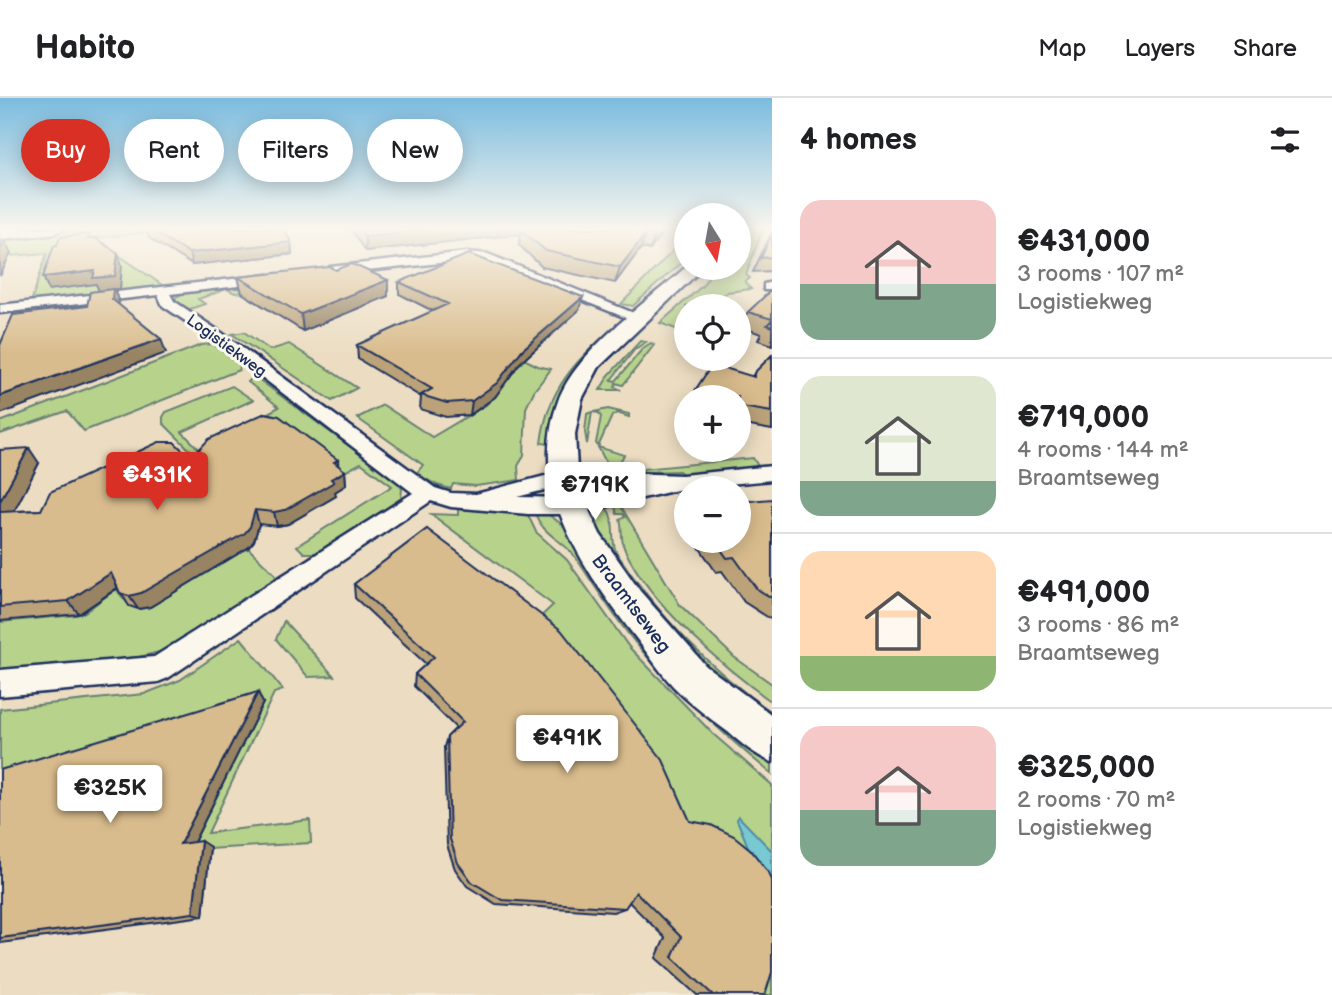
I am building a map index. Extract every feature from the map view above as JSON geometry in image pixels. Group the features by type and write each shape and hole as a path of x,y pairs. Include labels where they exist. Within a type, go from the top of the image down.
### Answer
{"street":[{"path":"318,273 346,270"},
{"path":"517,270 639,318"},
{"path":"0,309 286,276"},
{"name":"Braamtseweg","path":"682,280 590,364 579,380 561,423 560,448 569,492 588,543 633,609 691,678 772,741"},
{"name":"Logistiekweg","path":"162,291 168,303 217,336 428,494 451,500 528,506 569,492"},
{"path":"750,476 772,474"},
{"path":"569,492 674,483"},
{"path":"569,492 674,483"},
{"name":"Logistiekweg","path":"477,501 569,492"},
{"path":"0,683 158,669 428,494"}],"shaded area":[{"path":"0,270 674,270 674,280 751,280 751,270 772,270 772,995 0,995"}],"green space":[{"path":"41,270 140,270 165,287 31,302"},
{"path":"654,270 673,270 633,306 621,304"},
{"path":"706,280 748,280 745,282 751,289 725,294 693,294"},
{"path":"234,285 245,292 235,293 227,289 198,299 205,304 187,310 176,302 176,297 188,291"},
{"path":"674,311 674,328 660,323"},
{"path":"624,318 574,376 557,406 549,444 541,443 545,422 559,387 581,358"},
{"path":"444,320 538,366 551,369 534,391 526,408 524,455 518,466 519,480 476,486 453,484 451,489 437,485 416,474 423,465 357,418 383,405 432,437 486,405 512,374 507,371 521,363 440,322"},
{"path":"244,332 270,350 289,344 357,388 332,401 232,334"},
{"path":"640,341 646,342 635,349 611,380 616,381 643,348 651,343 654,345 623,385 616,383 615,387 621,390 600,390 609,375"},
{"path":"213,344 241,364 239,370 84,431 67,411 0,434 0,422 201,345"},
{"path":"254,376 398,482 402,489 401,498 322,553 304,553 297,546 392,486 361,463 341,474 266,414 279,407 248,382"},
{"path":"232,386 253,400 182,432 205,455 198,458 163,423 163,417 166,412"},
{"path":"608,409 629,414 629,417 617,413 612,416 598,447 596,443 601,417 599,413 593,412"},
{"path":"592,412 587,444 587,414"},
{"path":"598,447 624,455 618,465 621,468 618,472 610,470"},
{"path":"751,458 758,466 754,469 684,475 679,471 643,472 642,469 713,462 751,462"},
{"path":"614,503 619,503 680,605 734,657 772,684 772,702 690,634 652,592 625,550 620,519 625,517 623,514 617,514"},
{"path":"606,507 611,518 616,552 649,597 686,640 749,696 772,712 772,718 707,670 640,599 595,526 600,512"},
{"path":"458,509 526,511 536,532 567,560 629,647 713,734 772,785 772,995 749,995 678,823 534,623 553,605 431,514 458,515"},
{"path":"534,511 549,515 567,528 772,764 772,774 700,711 649,659 618,621 571,551 543,527"},
{"path":"248,548 275,574 276,579 174,646 139,657 0,670 0,622 75,615 85,612 116,589 131,606 145,608"},
{"path":"284,621 334,676 308,677 276,639"},
{"path":"241,638 283,690 274,693 208,833 310,820 311,843 190,850 0,784 0,709 144,694 180,680"}],"water":[{"path":"738,816 772,851 772,908 737,820"}],"building":[{"path":"45,270 116,270 115,276 93,278 95,271 43,277"},
{"path":"304,270 365,270 388,280 301,314 238,277"},
{"path":"429,270 511,270 583,297 522,350 497,383 472,401 447,403 421,395 432,389 357,345 448,304 399,282"},
{"path":"113,289 112,299 161,339 0,396 0,345 13,315 87,306 90,292"},
{"path":"772,292 772,319 751,313 751,309"},
{"path":"772,355 772,412 751,408 751,385 699,385 708,371 734,371 754,377 754,373"},
{"path":"265,413 279,416 338,460 334,462 345,471 331,479 334,482 285,510 255,510 250,527 245,533 141,593 129,596 120,593 111,573 68,601 0,607 0,512 41,510 50,492 159,442 174,442 191,458 209,439"},
{"path":"29,448 0,501 0,450"},
{"path":"772,499 772,598 757,589 734,557 727,558 723,553 751,553 751,501"},
{"path":"427,529 561,630 663,760 690,821 711,825 734,836 750,849 769,873 772,880 772,972 765,995 713,995 672,957 681,937 636,892 625,908 502,900 472,882 458,863 450,839 447,737 463,722 415,674 434,657 354,584"},
{"path":"258,692 180,844 201,841 193,913 0,938 0,770"}]}
